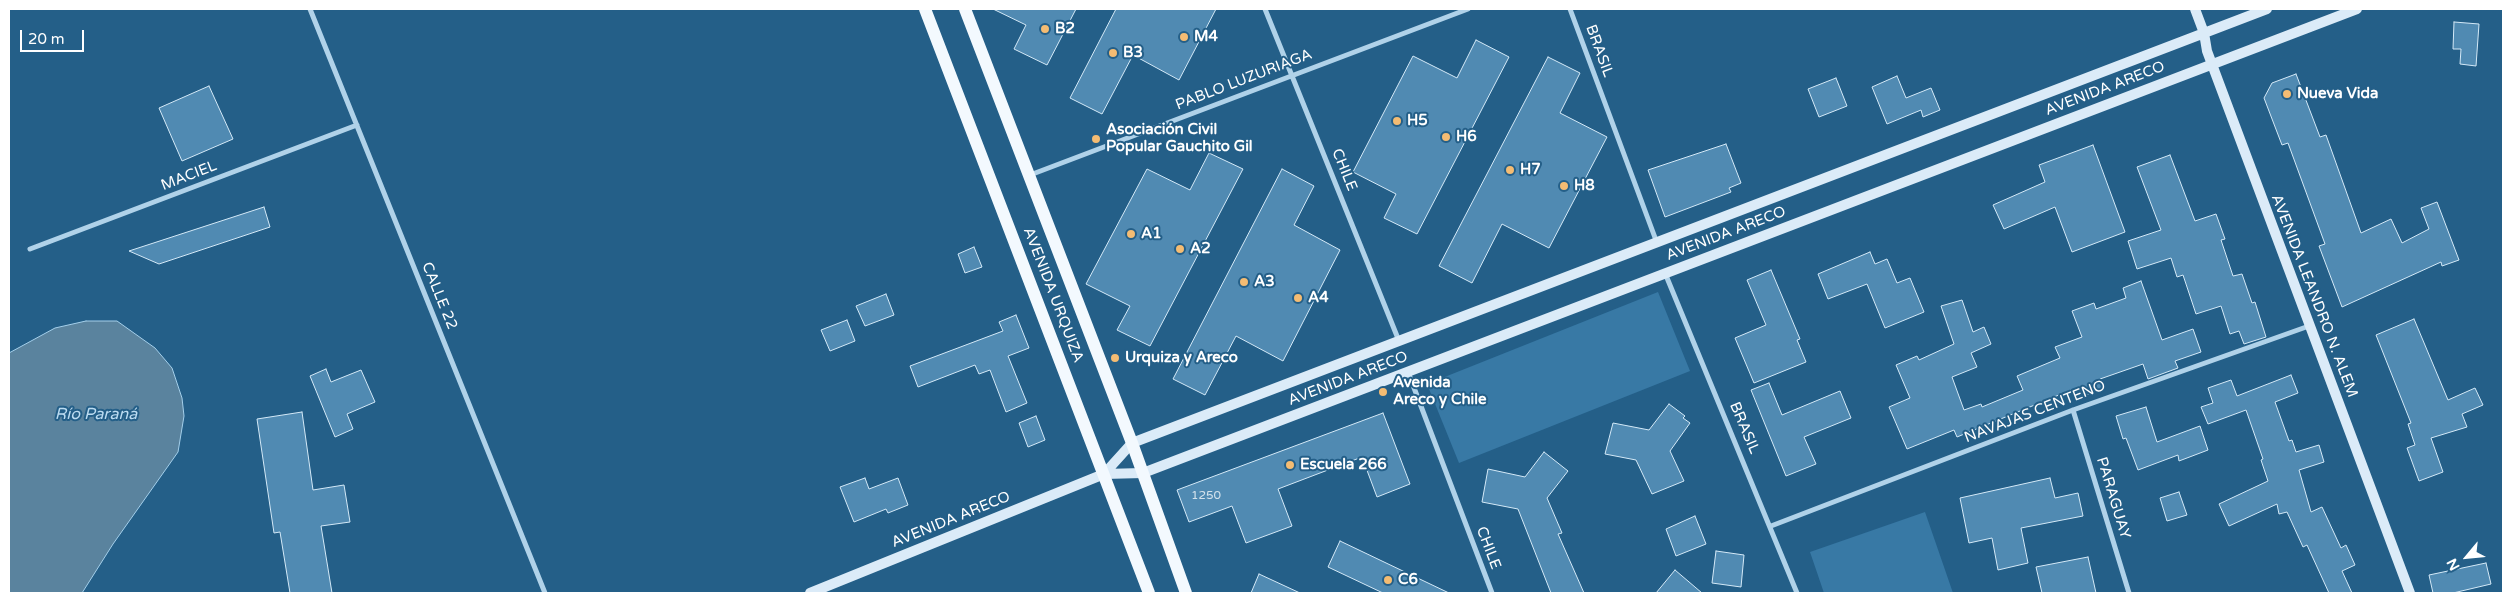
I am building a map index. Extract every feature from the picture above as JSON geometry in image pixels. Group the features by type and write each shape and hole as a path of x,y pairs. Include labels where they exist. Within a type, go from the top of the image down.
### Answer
{"main road":[{"name":"AVENIDA URQUIZA","path":"925,9 1149,593"},
{"name":"AVENIDA URQUIZA","path":"965,9 1132,443 1186,593"},
{"name":"AVENIDA LEANDRO N. ALEM","path":"2195,9 2204,33 2207,51 2410,593"},
{"name":"AVENIDA ARECO","path":"1104,474 1132,443 2268,9"},
{"name":"AVENIDA ARECO","path":"810,593 822,591 1104,474 1143,473 2357,9"}],"street":[{"name":"CALLE 22","path":"310,9 545,593"},
{"name":"CHILE","path":"1265,9 1399,341"},
{"name":"PABLO LUZURIAGA","path":"1029,175 1468,9"},
{"name":"BRASIL","path":"1570,9 1657,243"},
{"name":"MACIEL","path":"30,249 357,125"},
{"name":"BRASIL","path":"1665,274 1771,526 1797,593"},
{"name":"NAVAJAS CENTENO","path":"1771,526 2073,410 2309,326"},
{"name":"CHILE","path":"1408,372 1492,593"},
{"name":"PARAGUAY","path":"2073,410 2129,593"}],"shaded area":[{"path":"1658,292 1690,371 1459,463 1427,384"},
{"path":"1925,512 1953,593 1824,593 1810,552"}],"water":[{"name":"Río Paraná","path":"86,321 117,321 155,348 172,368 182,398 184,416 178,452 113,544 82,593 9,593 9,353 55,328"}],"building":[{"name":"B2","path":"993,9 1076,9 1047,65 1014,49 1026,25"},
{"path":"1116,9 1216,9 1179,80 1133,55 1102,114 1070,98"},
{"path":"2454,22 2479,24 2476,66 2460,64 2461,49 2453,49"},
{"path":"1476,40 1509,57 1417,234 1384,218 1396,194 1353,172 1413,56 1457,78"},
{"path":"1548,57 1580,73 1560,113 1607,137 1549,248 1502,224 1472,283 1439,266"},
{"path":"2296,74 2320,137 2326,135 2361,233 2391,219 2402,243 2429,229 2421,208 2437,202 2459,260 2442,266 2441,262 2342,307 2319,246 2325,244 2288,143 2282,145 2264,98 2272,83"},
{"path":"1897,76 1906,98 1931,88 1940,110 1923,117 1921,110 1887,124 1872,87"},
{"path":"1836,78 1847,106 1819,117 1808,89"},
{"path":"209,86 233,139 182,161 159,108"},
{"path":"1726,144 1741,183 1729,188 1731,192 1665,217 1648,170"},
{"path":"2093,145 2125,232 2072,252 2055,207 2004,229 1993,205 2045,182 2039,165"},
{"path":"1209,153 1243,169 1150,346 1117,330 1130,306 1086,284 1147,169 1190,190"},
{"path":"2170,155 2195,221 2216,214 2225,239 2221,240 2233,276 2242,274 2252,303 2255,302 2266,337 2244,344 2239,331 2230,334 2221,306 2196,314 2183,275 2177,277 2171,258 2137,269 2128,241 2161,230 2137,167"},
{"path":"1282,169 1314,186 1294,225 1340,250 1283,361 1236,336 1205,395 1173,379"},
{"path":"264,207 270,227 159,264 129,251"},
{"path":"974,247 982,267 965,273 958,254"},
{"path":"1870,252 1875,264 1887,259 1897,283 1910,278 1924,312 1885,328 1867,284 1828,299 1818,274"},
{"path":"1771,270 1800,339 1797,340 1806,362 1754,383 1735,338 1766,325 1747,280"},
{"path":"2141,281 2162,340 2193,329 2201,352 2175,361 2178,368 2148,379 2143,364 2100,379 2104,388 2075,399 2071,390 1957,437 1954,430 1907,449 1889,407 1910,398 1896,365 1917,356 1919,360 1954,344 1941,306 1962,300 1973,332 1984,327 1991,344 1971,353 1977,367 1952,377 1964,410 1981,404 1982,407 2023,390 2017,376 2060,358 2055,347 2082,337 2072,311 2094,303 2096,309 2126,298 2123,288"},
{"path":"886,294 894,315 865,326 856,306"},
{"path":"1016,315 1029,348 1008,356 1027,403 1006,412 990,370 979,374 975,365 918,387 910,366 1003,331 999,322"},
{"path":"2414,319 2448,400 2475,388 2483,405 2462,414 2467,427 2431,438 2443,472 2419,481 2407,448 2415,445 2408,424 2411,423 2376,335"},
{"path":"847,320 855,341 830,351 821,330"},
{"path":"326,369 331,382 361,370 375,402 347,414 353,429 335,437 310,376"},
{"path":"2291,375 2298,393 2275,402 2289,441 2292,440 2296,452 2319,445 2324,462 2299,470 2311,512 2322,507 2341,548 2346,545 2355,565 2342,571 2352,593 2329,593 2307,545 2303,547 2287,512 2279,514 2277,504 2229,526 2219,504 2268,481 2261,460 2263,459 2246,410 2208,424 2201,407 2213,403 2208,388 2231,380 2237,396"},
{"path":"1769,383 1782,415 1840,391 1851,418 1804,437 1816,464 1786,476 1751,390"},
{"path":"1669,404 1685,416 1683,418 1690,423 1670,451 1684,481 1652,494 1636,460 1605,454 1613,423 1649,430"},
{"path":"2146,407 2157,442 2200,426 2208,450 2179,461 2178,455 2138,470 2126,438 2123,439 2116,416"},
{"path":"302,412 313,490 344,485 350,522 321,526 332,593 290,593 280,532 274,533 257,419"},
{"path":"1383,413 1410,484 1377,497 1362,457 1278,489 1292,526 1246,543 1232,506 1189,522 1177,490"},
{"path":"1036,416 1045,440 1028,447 1019,423"},
{"path":"1544,452 1568,471 1547,498 1562,533 1558,534 1584,593 1551,593 1518,509 1482,502 1488,469 1525,477"},
{"path":"865,478 869,489 898,478 908,505 888,513 886,509 854,522 840,487"},
{"path":"2050,478 2055,498 2078,493 2083,516 2021,528 2028,563 1998,570 1992,538 1969,543 1960,498"},
{"path":"2179,492 2187,515 2167,521 2160,498"},
{"path":"1695,516 1706,544 1676,556 1666,529"},
{"name":"C6","path":"1340,541 1449,593 1383,593 1328,567"},
{"path":"1716,551 1744,555 1741,587 1712,583"},
{"path":"2088,557 2096,593 2042,593 2036,567"},
{"path":"2486,563 2491,584 2453,593 2433,593 2429,575"},
{"path":"1675,570 1702,593 1656,593"},
{"path":"1259,574 1300,593 1251,593"}],"place":[{"name":"B2","path":"1045,29"},
{"name":"M4","path":"1184,37"},
{"name":"B3","path":"1113,53"},
{"name":"Nueva Vida","path":"2287,94"},
{"name":"H5","path":"1397,121"},
{"name":"H6","path":"1446,137"},
{"name":"Asociación Civil Popular Gauchito Gil","path":"1096,139"},
{"name":"H7","path":"1510,170"},
{"name":"H8","path":"1564,186"},
{"name":"A1","path":"1131,234"},
{"name":"A2","path":"1180,249"},
{"name":"A3","path":"1244,282"},
{"name":"A4","path":"1298,298"},
{"name":"Urquiza y Areco","path":"1115,358"},
{"name":"Avenida Areco y Chile","path":"1383,392"},
{"name":"Escuela 266","path":"1290,465"},
{"name":"C6","path":"1388,580"}]}
